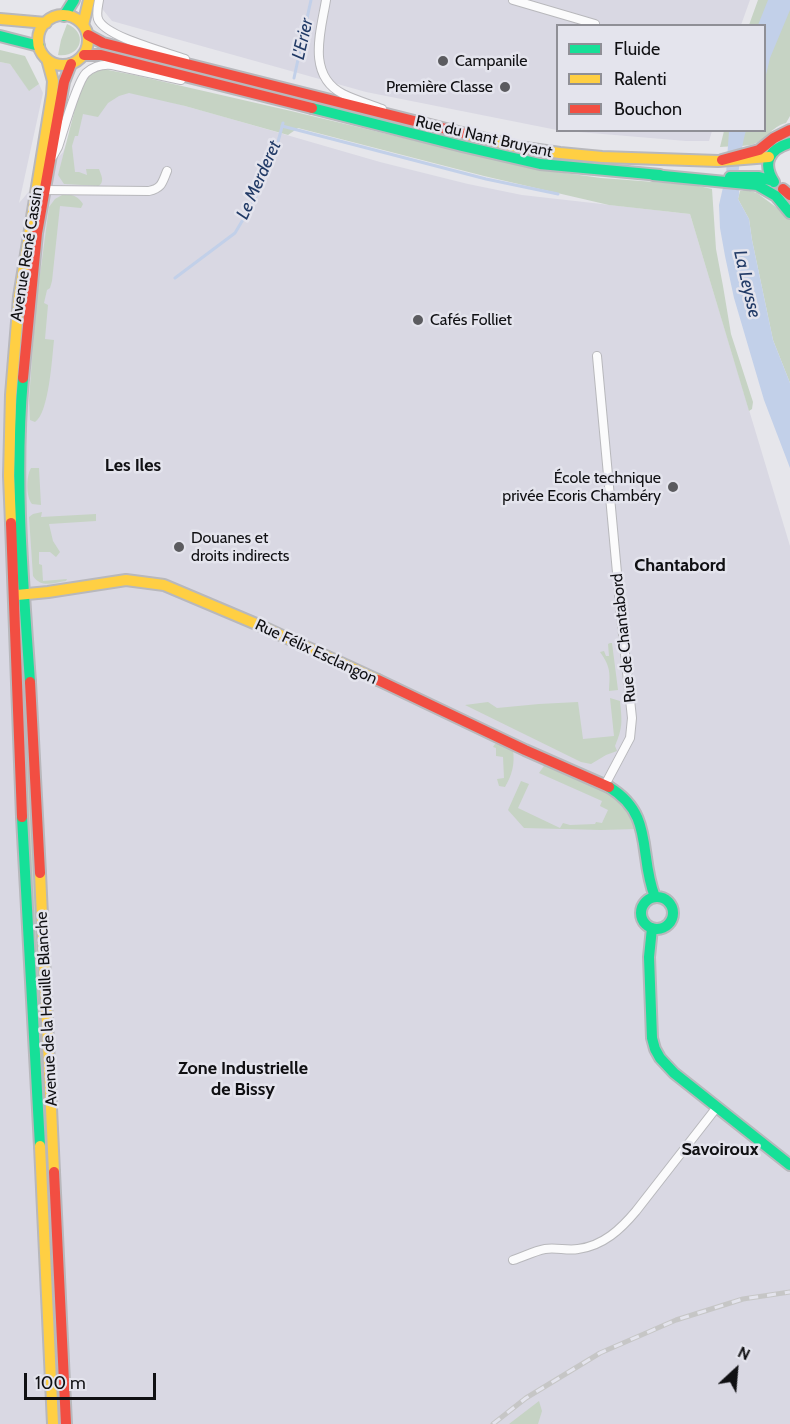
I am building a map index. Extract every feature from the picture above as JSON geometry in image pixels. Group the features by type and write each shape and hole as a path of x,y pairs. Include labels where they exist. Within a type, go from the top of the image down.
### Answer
{"main road":[{"path":"64,16 75,0"},
{"path":"85,30 74,18 54,17 41,29 39,46 42,53 55,64 63,65 71,64 84,55 88,45 85,30 89,0"},
{"path":"0,19 46,22"},
{"name":"Rue du Nant Bruyant","path":"85,30 103,43 518,147 554,153 633,160 718,160 748,154 764,155"},
{"path":"0,36 39,46"},
{"name":"Rue du Nant Bruyant","path":"84,55 101,55 540,164 744,183 758,181"},
{"name":"Avenue René Cassin","path":"19,595 10,539 11,410 21,275 40,190 52,95 53,81 47,59"},
{"name":"Avenue René Cassin","path":"40,190 51,161 64,82 71,64"},
{"path":"788,191 773,181 764,155 774,138 790,130"},
{"path":"764,155 790,142"},
{"path":"758,181 773,181"},
{"path":"758,181 790,213"},
{"name":"Rue Félix Esclangon","path":"19,595 126,580 164,585 261,626 505,741 605,785"},
{"name":"Avenue de la Houille Blanche","path":"19,595 20,790 44,1215 53,1424"},
{"name":"Avenue de la Houille Blanche","path":"19,595 30,676 66,1424"},
{"path":"605,785 621,795 640,820 648,876 654,897"},
{"path":"654,897 664,899 671,905 672,919 662,928 652,928 644,922 641,912 645,902 654,897"},
{"path":"652,928 649,957 652,1038 655,1050 674,1073 790,1165"}],"street":[{"name":"Rue du Nant Bruyant","path":"99,0 97,14 106,29 119,36 240,78"},
{"path":"326,0 318,57 321,69 331,84 344,94 419,123"},
{"path":"513,0 595,24"},
{"name":"Rue du Nant Bruyant","path":"79,84 84,74 104,64 265,96"},
{"name":"Avenue René Cassin","path":"51,161 79,84"},
{"path":"40,190 149,191 157,189 166,171"},
{"name":"Rue de Chantabord","path":"597,356 621,616 633,718 629,741 605,785"},
{"path":"513,1260 545,1249 584,1248 610,1237 636,1211 717,1107"}],"shaded area":[{"path":"95,0 750,0 741,24 556,24 556,130 366,92 112,21"},
{"path":"0,62 10,64 29,90 39,84 43,93 19,203 63,152 83,102 118,92 135,92 380,162 468,184 522,195 690,214 790,546 790,1424 0,1424"},
{"path":"579,132 712,132 709,141"}],"green space":[{"path":"758,0 790,0 790,116 786,123 776,127 754,144 720,147 724,132 766,132 766,24 749,24"},
{"path":"67,24 78,33 79,44 72,53 58,55 61,40"},
{"path":"0,50 25,56 39,84 29,91 10,64 0,62"},
{"path":"103,69 529,168 601,178 694,185 712,189 716,249 731,334 753,402 752,409 749,411 690,214 609,205 484,176 298,128 288,135 129,93 108,103 98,117 83,114 78,136 75,136 72,146 75,172 87,175 86,169 99,169 101,184 99,186 64,184 58,175 76,105 84,82 89,76"},
{"path":"747,190 757,193 784,213 790,209 790,383 773,340 749,219 738,199 740,191"},
{"path":"62,195 74,196 83,204 81,208 60,206 52,281 44,303 48,305 45,339 54,340 51,371 44,408 35,422 30,420 29,400 36,305 49,207 55,199"},
{"path":"31,468 39,468 41,505 32,504 30,501 28,481"},
{"path":"42,512 41,517 96,514 96,521 49,524 53,541 60,552 56,557 50,552 39,552 43,581 67,579 66,581 44,583 33,576 29,517"},
{"path":"18,638 25,638 42,1013 42,1030 40,1031 34,994"},
{"path":"612,643 618,690 609,691 609,671 600,652 604,651 606,656 609,656 608,644"},
{"path":"610,698 620,701 621,724 615,746 617,751 591,764 581,762 465,705 488,702 497,708 578,702 583,739 614,736"},
{"path":"500,743 513,750 514,760 505,787 499,786 497,779 504,778 503,757 496,756 496,748 493,747"},
{"path":"548,765 616,796 629,811 636,829 524,828 508,810 521,781 529,784 518,808 560,828 563,823 570,825 602,823 608,810 600,806 602,801 539,773 544,766"},
{"path":"40,1040 43,1045 57,1325 54,1320"},
{"path":"539,1401 542,1411 538,1424 509,1424"}],"water":[{"path":"768,0 790,0 790,10 770,58 766,75 766,24 758,24"},
{"name":"La Leysse","path":"729,132 746,132 739,166 738,199 749,219 773,340 790,383 790,468 764,400 734,298 720,228 719,205 726,174"}],"waterway":[{"name":"L'Erier","path":"294,78 311,0"},
{"name":"Le Merderet","path":"175,278 235,233 254,201 275,153 283,123"},
{"path":"282,126 486,179 558,194"}],"railway":[{"path":"493,1424 526,1398 600,1353 676,1320 743,1299 790,1292"}],"traffic: fast":[{"path":"64,16 74,0"},
{"path":"0,36 39,46"},
{"path":"312,108 540,164 660,175"},
{"path":"774,182 768,169 770,158 777,149 790,143"},
{"path":"653,175 757,185 776,196 790,213"},
{"path":"730,177 759,177 773,181"},
{"path":"23,378 19,492 30,682"},
{"path":"609,787 623,798 633,810 639,823 655,897"},
{"path":"22,817 40,1146"},
{"path":"657,897 668,902 673,913 668,924 657,929 646,924 641,913 646,902 657,897"},
{"path":"652,928 649,957 652,1038 660,1058 674,1073 790,1165"}],"traffic: slow":[{"path":"83,25 89,0"},
{"path":"63,15 72,17 83,26 88,40 86,49 77,60 63,65 54,63 43,54 38,40 40,31 49,20 63,15"},
{"path":"0,19 46,23"},
{"path":"11,523 9,476 11,395 19,297 52,95 53,81 47,59"},
{"path":"466,134 518,147 602,157 718,161 769,157"},
{"path":"17,595 126,580 164,585 261,626 378,680"},
{"path":"40,873 54,1172"},
{"path":"40,1146 53,1424"}],"traffic: jam":[{"path":"88,35 103,43 466,134"},
{"path":"84,55 101,55 312,108"},
{"path":"23,378 37,233 64,82 71,64"},
{"path":"722,160 759,150 774,138 790,130"},
{"path":"783,189 790,195"},
{"path":"11,523 22,817"},
{"path":"378,680 609,787"},
{"path":"30,682 40,873"},
{"path":"54,1172 66,1424"}],"place":[{"name":"Campanile","path":"443,61"},
{"name":"Première Classe","path":"505,87"},
{"name":"Cafés Folliet","path":"418,320"},
{"name":"École technique privée Ecoris Chambéry","path":"673,487"},
{"name":"Douanes et droits indirects","path":"179,547"}],"district":[{"name":"Les Iles","path":"133,466"},
{"name":"Chantabord","path":"680,566"},
{"name":"Zone Industrielle de Bissy","path":"243,1079"},
{"name":"Savoiroux","path":"720,1150"}]}
